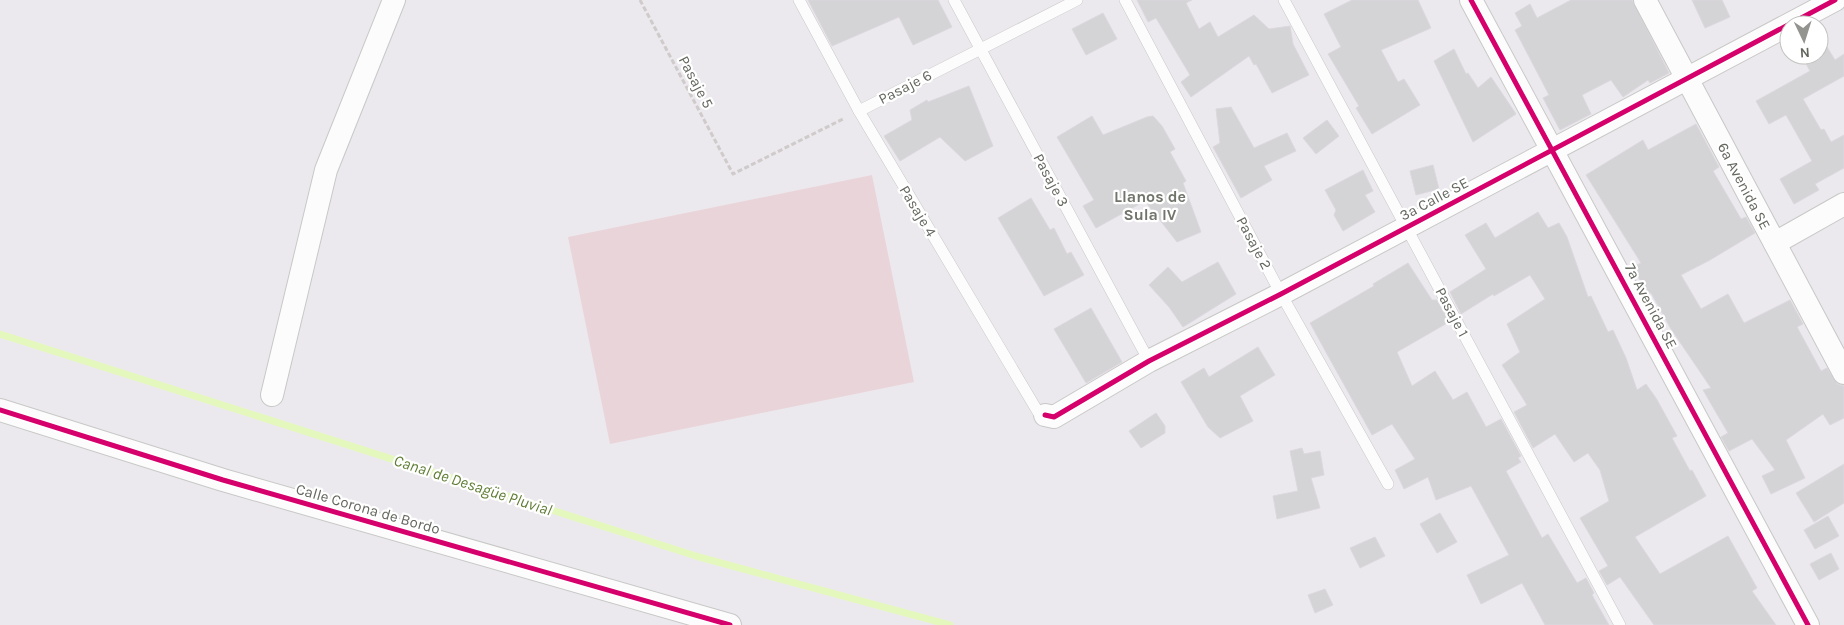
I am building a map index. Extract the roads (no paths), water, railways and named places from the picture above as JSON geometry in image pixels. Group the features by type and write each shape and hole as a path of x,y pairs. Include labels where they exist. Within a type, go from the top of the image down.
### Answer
{"street":[{"path":"272,395 326,170 394,0"},
{"name":"7a Avenida SE","path":"1471,0 1808,625"},
{"name":"6a Avenida SE","path":"1644,0 1844,373"},
{"name":"3a Calle SE","path":"1046,415 1054,417 1148,361 1281,294 1835,0"},
{"path":"1775,243 1844,204"},
{"name":"Calle Corona de Bordo","path":"0,410 223,480 730,625"}],"lane":[{"name":"Pasaje 4","path":"799,0 859,111 1038,412 1046,415"},
{"name":"Pasaje 3","path":"954,0 1148,361"},
{"name":"Pasaje 6","path":"859,111 1077,0"},
{"name":"Pasaje 2","path":"1125,0 1281,294 1388,484"},
{"name":"Pasaje 1","path":"1284,0 1620,625"}],"waterway":[{"name":"Canal de Desagüe Pluvial","path":"0,334 699,557 950,625"}],"district":[{"name":"Llanos de Sula IV","path":"1150,205"}]}
